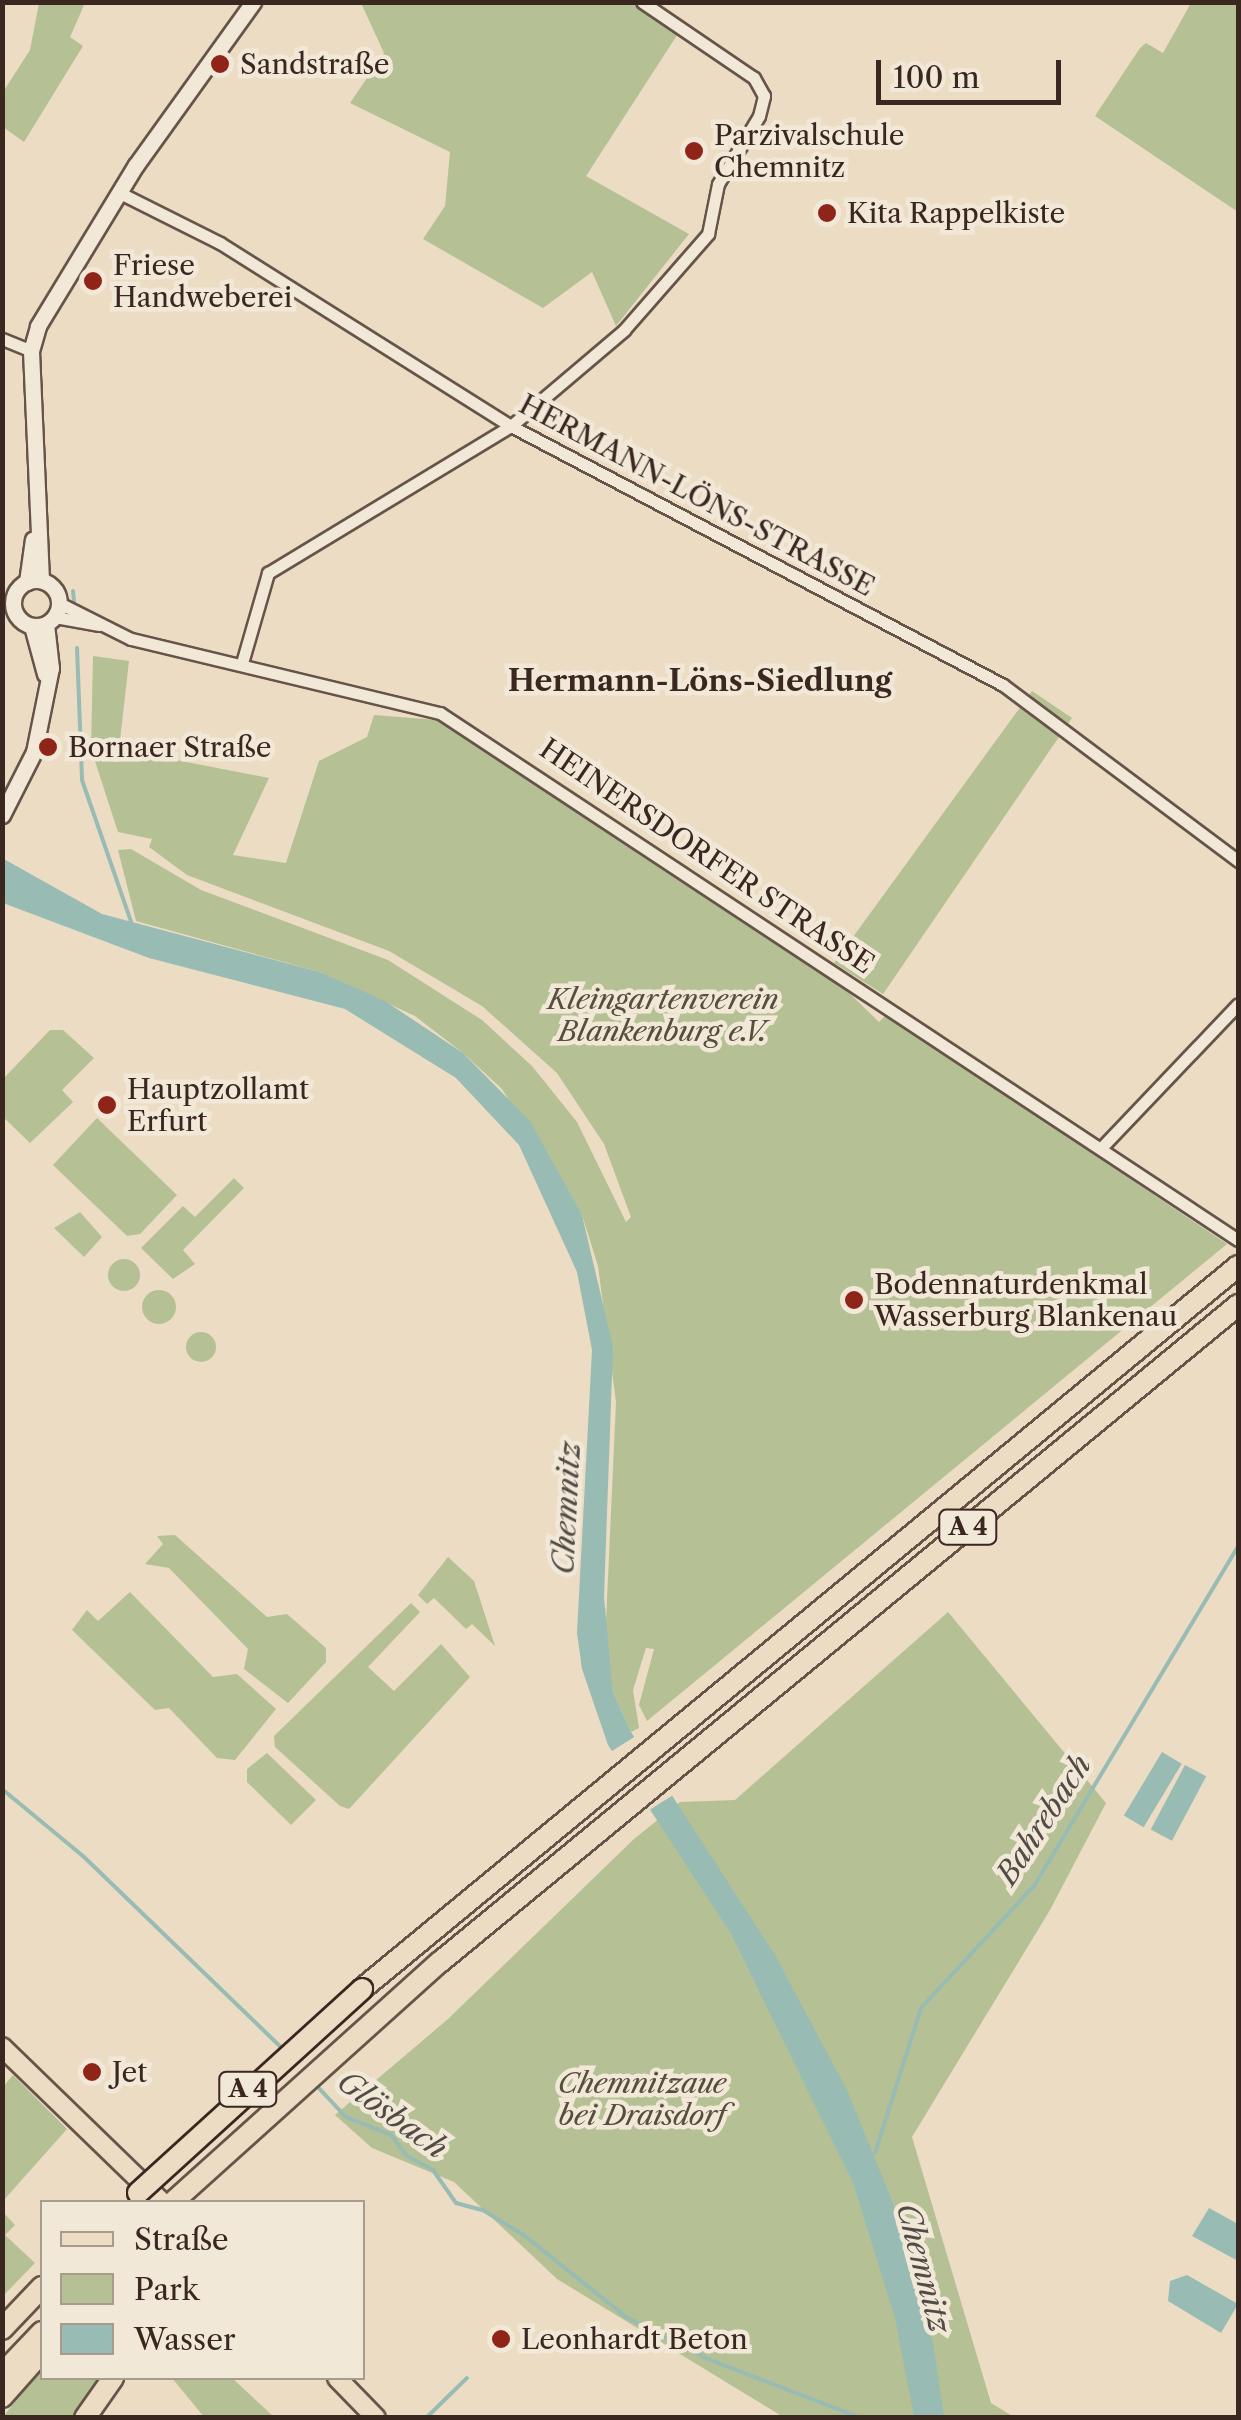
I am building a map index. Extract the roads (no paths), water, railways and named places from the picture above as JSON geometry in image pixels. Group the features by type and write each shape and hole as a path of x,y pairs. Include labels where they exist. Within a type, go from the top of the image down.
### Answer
{"highway":[{"name":"A 4","path":"130,2200 362,1989 1238,1266"},
{"name":"A 4","path":"175,2200 382,2012 1238,1305"},
{"path":"2,2328 36,2294"},
{"path":"2,2374 40,2334"},
{"path":"2,2397 40,2354"},
{"path":"85,2418 112,2380"}],"main road":[{"path":"48,618 18,618 36,530 31,351 38,326 118,192 253,2"},
{"path":"2,581 21,589 52,586 46,674 30,767 2,815"},
{"path":"2,2048 160,2200"},
{"path":"339,2380 376,2418"}],"street":[{"path":"242,663 268,573 511,426 624,330 708,234 718,184 760,116 764,96 754,78 642,2"},
{"name":"HERMANN-LÖNS-STRASSE","path":"118,192 220,243 511,426 1003,684 1238,861"},
{"path":"2,339 31,351"},
{"name":"HEINERSDORFER STRASSE","path":"48,618 99,625 440,713 476,732 1238,1240"},
{"path":"1102,1146 1238,1004"}],"water":[{"path":"2,858 102,914 320,972 385,1001 463,1053 530,1121 582,1215 613,1347 604,1597 613,1692 631,1732 775,1955 847,2090 893,2203 933,2342 944,2417 914,2417 895,2318 853,2183 731,1934 608,1745 582,1669 577,1633 592,1350 577,1272 519,1145 456,1078 345,1009 149,958 3,903"},
{"path":"1162,1752 1182,1764 1144,1827 1124,1815"},
{"path":"1185,1765 1206,1776 1172,1841 1151,1829"},
{"path":"1209,2208 1238,2224 1238,2261 1192,2236"},
{"path":"1187,2275 1238,2304 1221,2333 1168,2301 1170,2281"}],"waterway":[{"path":"73,591 74,601"},
{"path":"77,648 82,780 132,924"},
{"name":"Bahrebach","path":"875,2153 921,2008 1034,1886 1238,1546"},
{"name":"Glösbach","path":"2,1789 83,1856 285,2051"},
{"name":"Glösbach","path":"315,2084 346,2117 391,2135 407,2156 433,2170 456,2203 483,2210 525,2236 626,2317 708,2359 861,2418"},
{"path":"426,2418 467,2378"}],"place":[{"name":"Sandstraße","path":"220,64"},
{"name":"Parzivalschule Chemnitz","path":"694,151"},
{"name":"Kita Rappelkiste","path":"827,213"},
{"name":"Friese Handweberei","path":"93,281"},
{"name":"Bornaer Straße","path":"48,747"},
{"name":"Hauptzollamt Erfurt","path":"107,1105"},
{"name":"Bodennaturdenkmal Wasserburg Blankenau","path":"854,1300"},
{"name":"Jet","path":"92,2072"},
{"name":"Leonhardt Beton","path":"501,2339"}],"district":[{"name":"Hermann-Löns-Siedlung","path":"700,681"}],"park label":[{"name":"Kleingartenverein Blankenburg e.V.","path":"663,1015"},
{"name":"Chemnitzaue bei Draisdorf","path":"642,2099"}],"water label":[{"name":"Chemnitz","path":"567,1508"},
{"name":"Chemnitz","path":"923,2268"}]}
